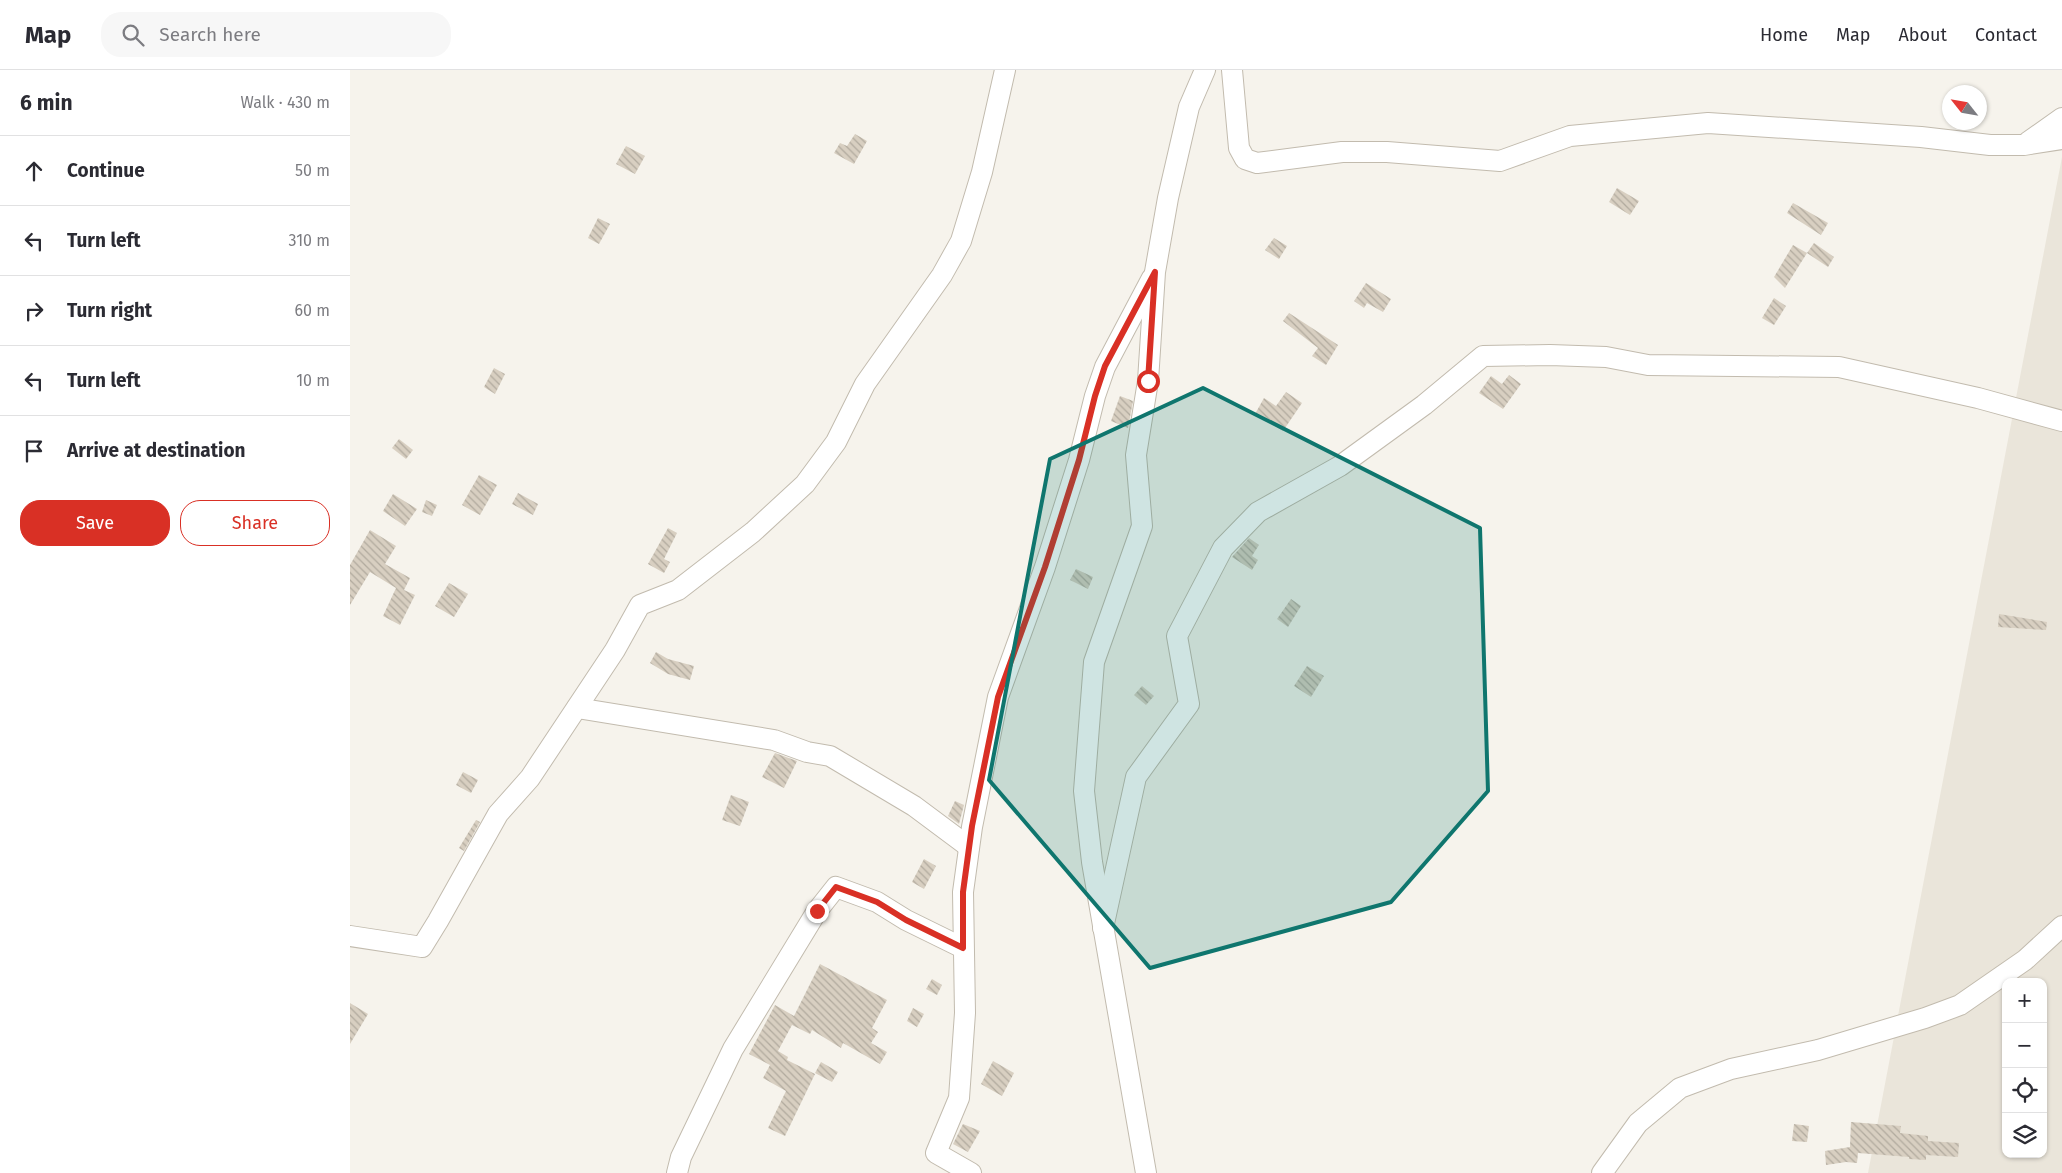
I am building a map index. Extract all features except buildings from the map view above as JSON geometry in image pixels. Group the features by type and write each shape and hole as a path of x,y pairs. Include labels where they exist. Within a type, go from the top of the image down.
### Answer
{"street":[{"path":"350,936 422,947 498,814 530,778 615,650 640,605 678,590 753,532 805,484 836,442 865,384 942,275 962,241 982,172 1005,70"},
{"path":"1146,1173 1092,862 1084,791 1094,662 1142,526 1136,455 1148,381 1155,272 1168,198 1189,107 1205,70"},
{"path":"1232,70 1239,148 1245,160 1257,163 1342,152 1386,152 1500,161 1570,136 1708,123 1921,137 1990,145 2024,145 2062,139"},
{"path":"2024,145 2062,118"},
{"path":"971,1173 936,1153 959,1098 965,1014 963,892 985,754 998,697 1051,549 1079,460 1095,396 1105,366 1155,272"},
{"path":"1103,928 1136,777 1189,704 1178,636 1223,548 1258,512 1340,466 1424,405 1484,356 1606,356 1648,365 1839,367 1978,398 2062,421"},
{"path":"577,708 774,740 807,752 830,756 914,806 969,847"},
{"path":"677,1173 681,1157 733,1049 817,911 836,887 877,902 906,920 963,948"},
{"path":"1602,1173 1638,1123 1680,1088 1731,1069 1818,1050 1925,1018 1960,1004 2026,960 2062,926"}],"highlighted area":[{"path":"1203,388 1480,528 1488,791 1391,902 1150,968 989,780 1050,459"}],"shaded area":[{"path":"2062,157 2062,1173 1868,1173"}],"route":[{"path":"817,911 836,887 877,902 906,920 963,948 963,892 972,826 998,697 1045,567 1079,460 1095,396 1105,366 1155,272 1148,381"}]}
